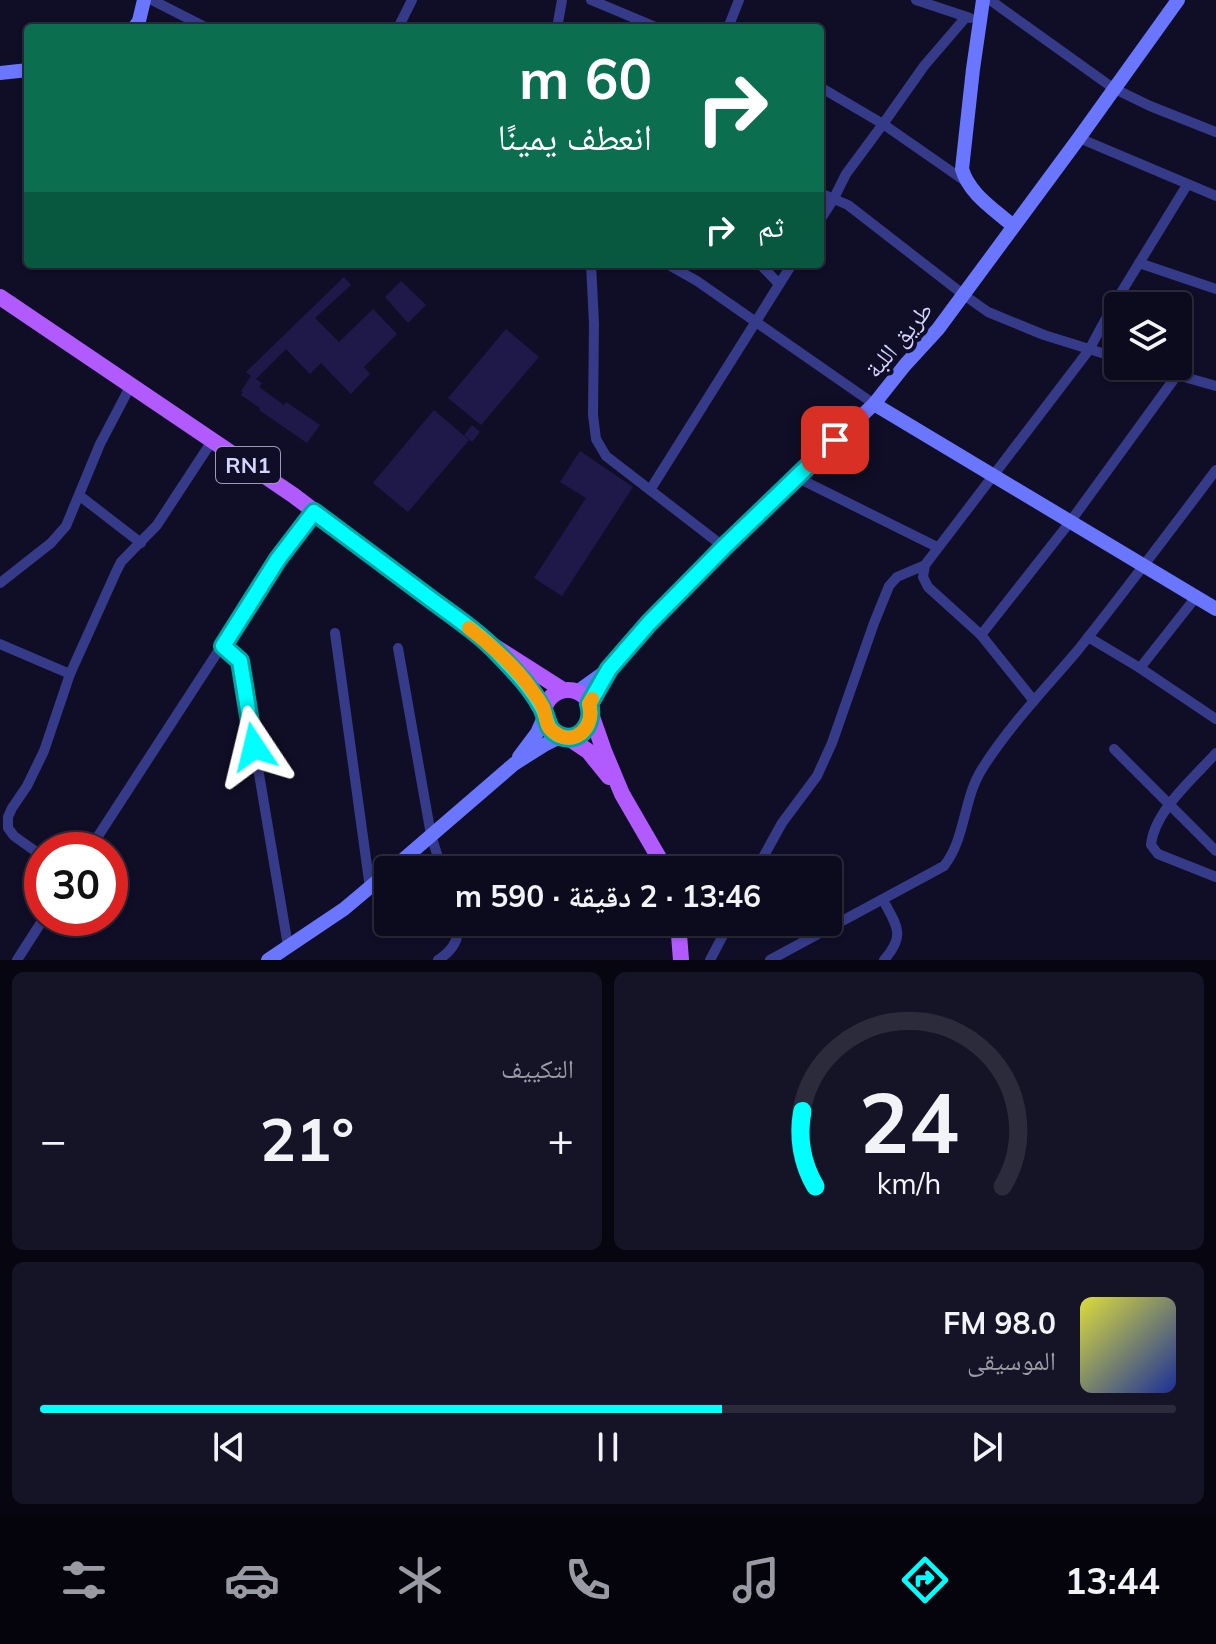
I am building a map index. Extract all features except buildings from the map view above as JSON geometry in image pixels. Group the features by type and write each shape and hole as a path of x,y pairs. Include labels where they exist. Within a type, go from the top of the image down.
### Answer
{"main road":[{"path":"137,24 144,0"},
{"path":"983,0 973,19 962,169 965,181 973,191 1013,226"},
{"name":"طريق اللبة","path":"580,700 649,623 724,547 874,404 964,295 1178,0"},
{"path":"0,73 24,70"},
{"name":"RN1","path":"0,297 293,495 489,643 580,700 622,794 658,856"},
{"path":"874,404 1216,609"},
{"name":"RN1","path":"489,643 529,686 550,729 588,751 622,794"},
{"path":"406,856 514,764 544,745 575,736 587,728 580,700 548,700 537,733 514,764"},
{"path":"268,960 344,909 374,884"},
{"path":"679,936 681,960"}],"street":[{"path":"152,0 199,24"},
{"path":"400,24 412,0"},
{"path":"558,24 562,0"},
{"path":"591,0 648,24"},
{"path":"730,24 739,0"},
{"path":"824,214 846,174 924,66 973,19 916,0"},
{"path":"990,0 1113,88 1216,132"},
{"path":"824,89 883,124 965,181"},
{"path":"1079,138 1216,196"},
{"path":"1034,701 981,635 928,587 923,577 925,565 1089,350 1187,185"},
{"path":"824,195 848,205 988,312 1104,354"},
{"path":"1139,263 1216,289"},
{"path":"591,268 596,439 606,456 724,547"},
{"path":"674,268 874,404"},
{"path":"764,268 779,284"},
{"path":"650,490 789,268"},
{"path":"1192,379 1216,386"},
{"path":"981,635 1070,522 1173,380"},
{"path":"0,583 58,537 66,526 100,444 131,385"},
{"path":"24,843 8,828 8,817 44,751 70,674 116,572 121,562 157,525 212,441"},
{"path":"770,960 934,872 949,859 977,777 1006,735 1088,637 1216,470"},
{"path":"796,477 937,547"},
{"path":"80,496 141,543"},
{"path":"101,832 278,559 314,512"},
{"path":"764,856 782,823 817,776 889,586 897,577 925,565"},
{"path":"1140,668 1196,597"},
{"path":"335,633 370,888"},
{"path":"1088,637 1216,719"},
{"path":"0,644 70,674"},
{"path":"223,646 240,661 288,946"},
{"path":"398,648 431,835 438,856"},
{"path":"1114,749 1216,851"},
{"path":"1216,753 1158,820 1151,845 1158,854 1216,877"},
{"path":"883,900 899,934 884,960"},
{"path":"17,960 32,936"},
{"path":"438,960 450,953 457,936"},
{"path":"710,960 723,936"}],"slow traffic":[{"path":"469,628 489,643 529,686 544,711 546,723 555,734 575,736 587,728 592,699"}],"route":[{"path":"254,747 240,661 223,646 278,559 314,512 489,643 529,686 544,711 550,729 562,736 575,736 587,728 591,714 589,704 609,669 649,623 835,440"}]}
